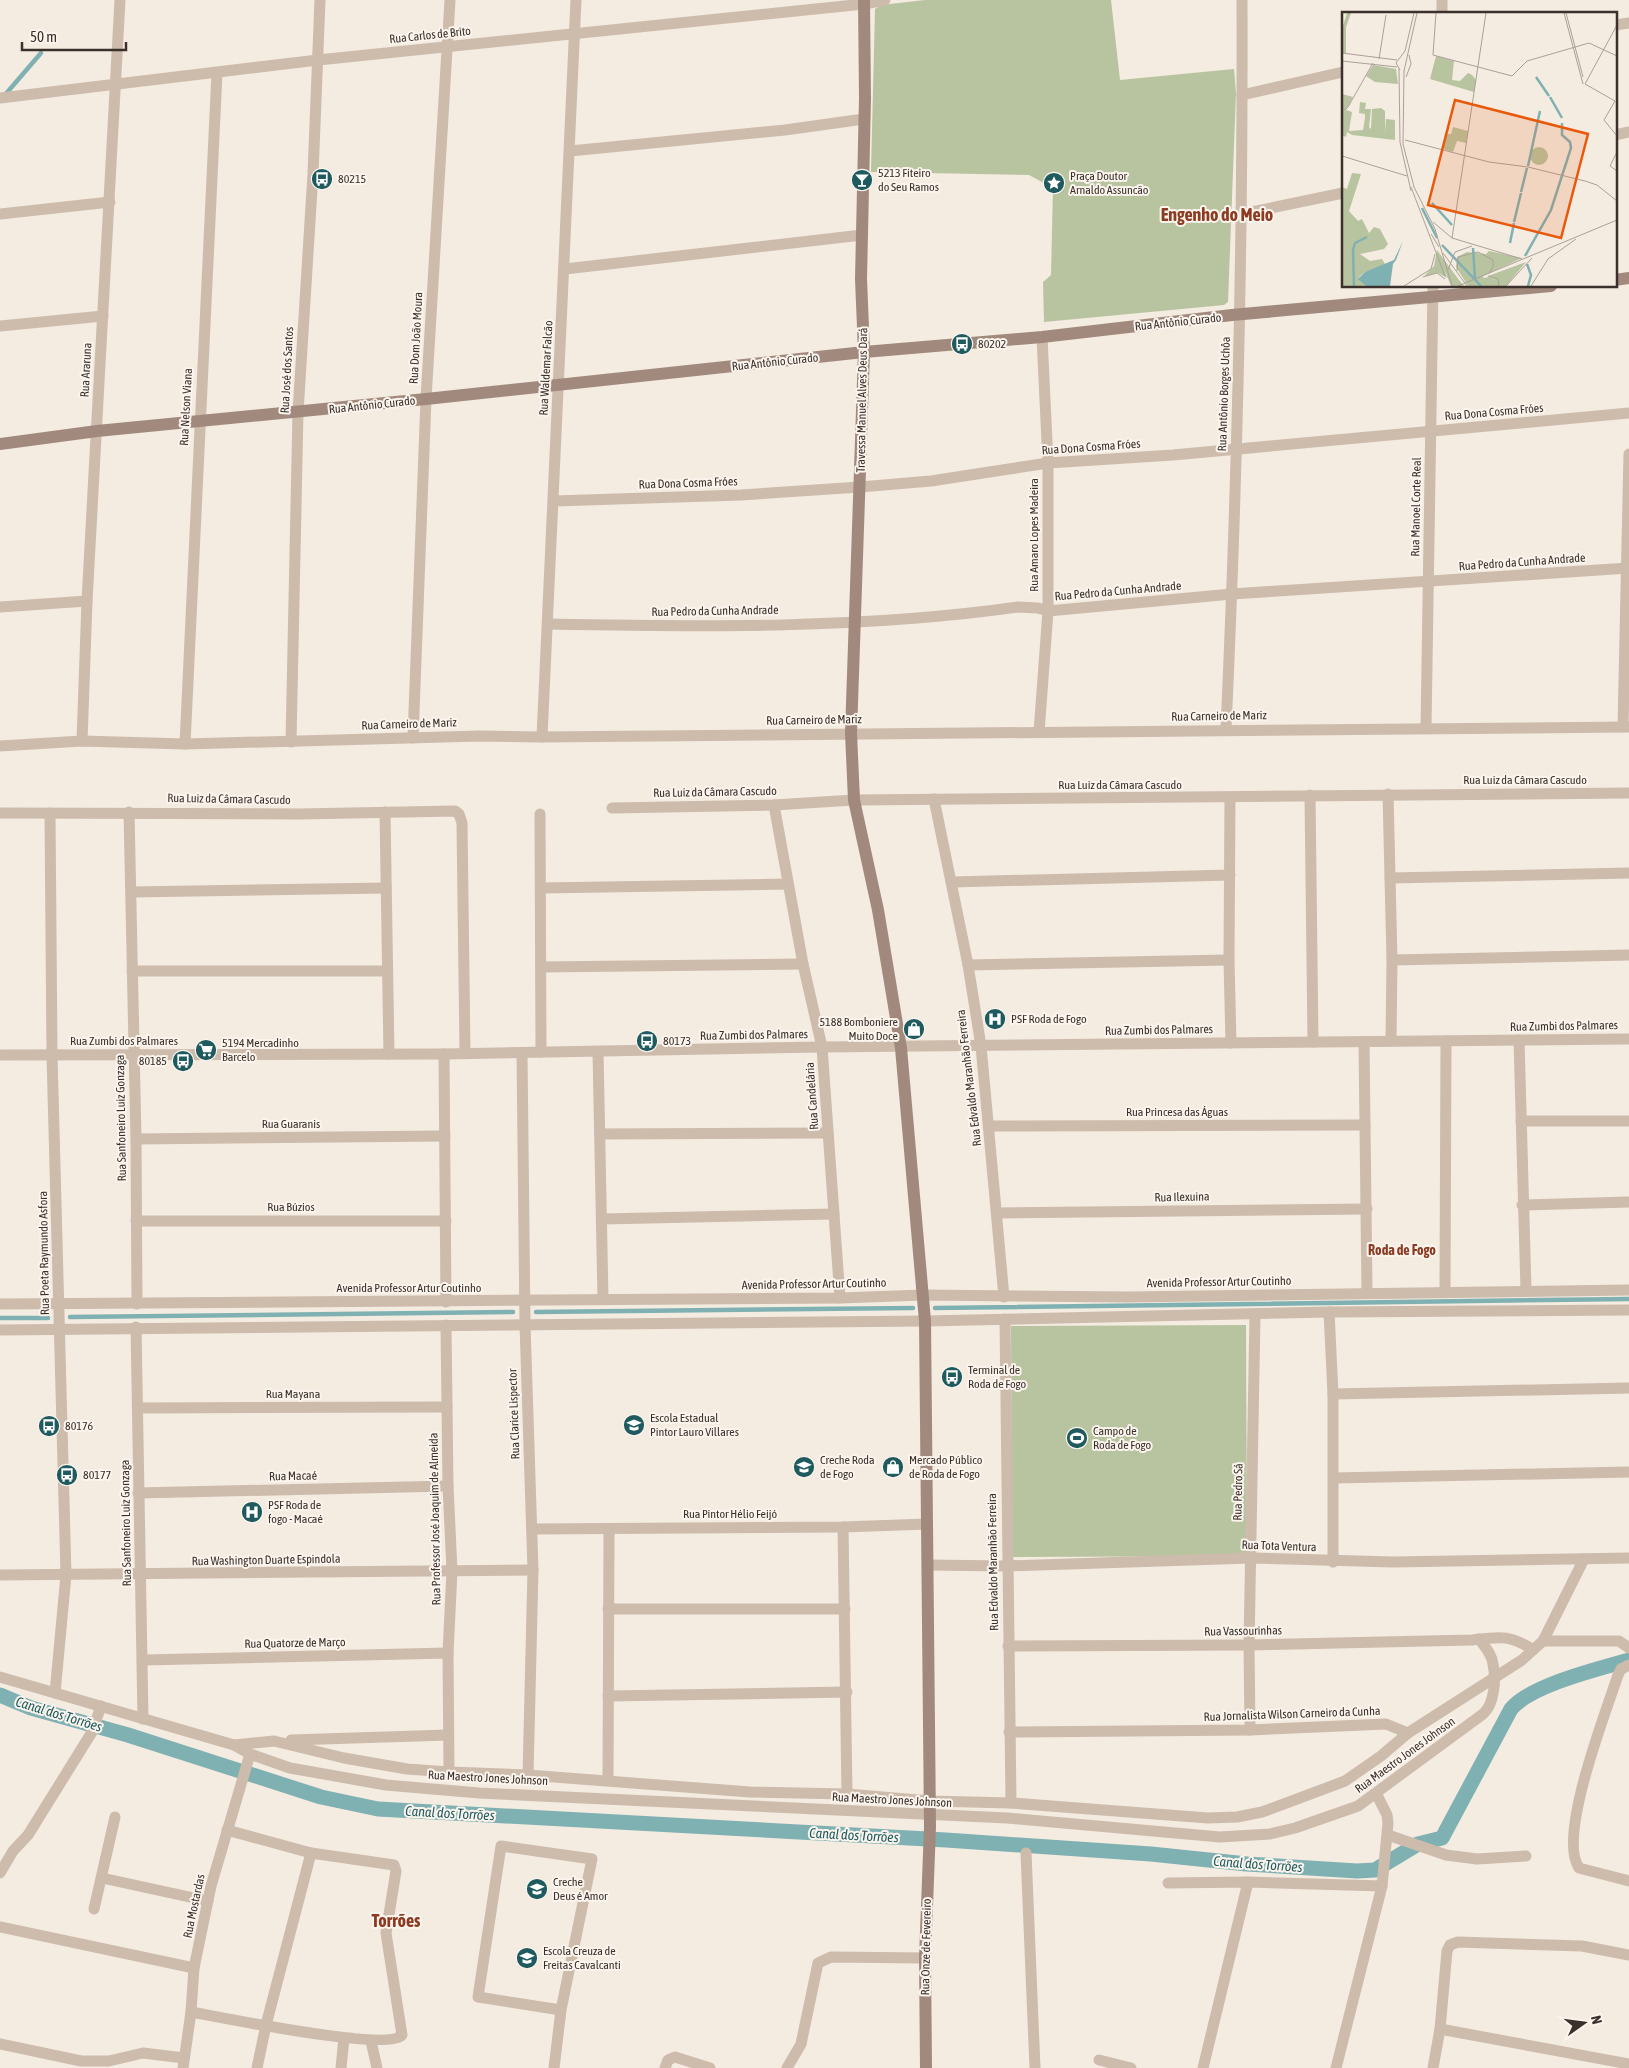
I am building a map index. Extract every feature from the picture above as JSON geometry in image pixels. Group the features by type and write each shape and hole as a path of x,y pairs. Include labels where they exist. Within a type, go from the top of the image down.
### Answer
{"street":[{"name":"Rua Araruna","path":"82,741 87,601 120,0"},
{"name":"Rua José dos Santos","path":"291,742 298,412 313,174 320,0"},
{"name":"Rua Dom João Moura","path":"413,738 426,399 450,0"},
{"name":"Rua Waldemar Falcão","path":"542,737 549,624 576,0"},
{"name":"Rua Carlos de Brito","path":"6,97 318,60 885,0"},
{"name":"Rua Antônio Borges Uchôa","path":"1226,729 1240,316 1242,0"},
{"name":"Travessa Manuel Alves Deus Dará","path":"864,2 861,279 864,352 851,733 854,800 878,910 901,1048 923,1295"},
{"path":"1616,25 1629,23"},
{"path":"1242,95 1342,72"},
{"name":"Rua Nelson Viana","path":"185,744 217,73"},
{"path":"570,151 785,130 864,119"},
{"path":"1616,134 1629,132"},
{"path":"1242,214 1342,193"},
{"path":"0,214 110,202"},
{"path":"565,269 862,235"},
{"path":"1616,280 1629,278"},
{"name":"Rua Antônio Curado","path":"0,444 96,431 426,399 864,352 1042,337 1240,316 1433,292 1512,288"},
{"name":"Rua Manoel Corte Real","path":"1426,728 1433,292"},
{"path":"0,326 102,316"},
{"name":"Rua Amaro Lopes Madeira","path":"1039,732 1048,611 1048,463 1042,337"},
{"name":"Rua Dona Cosma Fróes","path":"554,502 741,495 860,487 931,480 1048,463 1236,449 1629,413"},
{"path":"1626,727 1629,454"},
{"name":"Rua Pedro da Cunha Andrade","path":"549,624 651,626 856,622 1018,607 1038,608 1048,611 1232,594 1627,568"},
{"path":"0,607 87,601"},
{"name":"Rua Carneiro de Mariz","path":"0,746 82,741 185,744 480,736 1626,727"},
{"name":"Rua Luiz da Câmara Cascudo","path":"612,808 774,806 854,800 1629,793"},
{"path":"1388,794 1392,960 1391,1041"},
{"path":"1310,795 1313,1042"},
{"path":"1230,798 1229,960 1231,1043"},
{"name":"Rua Edvaldo Maranhão Ferreira","path":"934,799 968,965 981,1046 998,1213 1004,1297"},
{"name":"Rua Candelária","path":"774,806 788,884 822,1047 840,1298"},
{"name":"Rua Luiz da Câmara Cascudo","path":"0,813 386,812 451,810 458,812 462,823 465,1053"},
{"name":"Rua Sanfoneiro Luiz Gonzaga","path":"129,812 136,1139 137,1304"},
{"path":"386,812 389,1054"},
{"name":"Rua Poeta Raymundo Asfora","path":"50,813 52,1056 66,1576 55,1693"},
{"path":"540,814 541,1052"},
{"path":"1390,878 1629,873"},
{"path":"952,882 1230,876"},
{"path":"541,888 788,884"},
{"path":"130,892 386,888"},
{"path":"1392,960 1629,955"},
{"path":"968,965 1229,960"},
{"path":"541,967 804,964"},
{"path":"132,971 387,971"},
{"name":"Rua Zumbi dos Palmares","path":"0,1055 444,1054 822,1047 901,1048 1629,1039"},
{"path":"1519,1040 1522,1205 1526,1290"},
{"path":"1445,1292 1446,1041"},
{"path":"1364,1042 1367,1292"},
{"path":"598,1052 603,1299"},
{"name":"Rua Clarice Lispector","path":"522,1053 525,1324 533,1570 528,1775"},
{"path":"444,1054 446,1302"},
{"path":"1521,1121 1629,1121"},
{"name":"Rua Princesa das Águas","path":"990,1126 1364,1125"},
{"path":"600,1134 828,1133"},
{"name":"Rua Guaranis","path":"136,1139 445,1136"},
{"path":"1522,1205 1629,1202"},
{"name":"Rua Ilexuina","path":"998,1213 1367,1208"},
{"path":"602,1219 834,1214"},
{"name":"Rua Búzios","path":"136,1221 446,1220"},
{"name":"Avenida Professor Artur Coutinho","path":"0,1304 446,1302 840,1298 923,1295 1128,1297 1367,1292 1629,1290"},
{"name":"Rua Onze de Fevereiro","path":"923,1295 928,1524 930,1801 925,1958 926,2068"},
{"path":"0,1330 925,1321 1329,1312 1629,1310"},
{"path":"1329,1312 1333,1394 1333,1562"},
{"name":"Rua Pedro Sá","path":"1250,1730 1249,1645 1256,1314"},
{"name":"Rua Edvaldo Maranhão Ferreira","path":"1005,1319 1006,1566 1011,1803"},
{"name":"Rua Professor José Joaquim de Almeida","path":"446,1325 448,1486 452,1572 448,1652 449,1772"},
{"name":"Rua Sanfoneiro Luiz Gonzaga","path":"136,1328 143,1719"},
{"path":"1333,1394 1629,1388"},
{"name":"Rua Mayana","path":"138,1408 447,1407"},
{"path":"1334,1478 1629,1472"},
{"name":"Rua Macaé","path":"138,1493 448,1486"},
{"name":"Rua Pintor Hélio Feijó","path":"532,1529 843,1527 928,1524"},
{"path":"843,1527 847,1692 847,1794"},
{"path":"608,1780 609,1528"},
{"name":"Rua Tota Ventura","path":"928,1565 1006,1566 1251,1558 1333,1562 1629,1558"},
{"path":"1408,1733 1493,1679 1543,1641 1584,1559"},
{"name":"Rua Washington Duarte Espindola","path":"0,1575 66,1576 533,1570"},
{"path":"608,1609 845,1609"},
{"name":"Rua Vassourinhas","path":"1008,1646 1249,1645 1500,1637 1512,1638 1533,1650"},
{"path":"1479,1639 1493,1663 1493,1679"},
{"path":"1543,1641 1610,1641 1623,1642 1628,1646"},
{"name":"Rua Quatorze de Março","path":"143,1660 448,1652"},
{"path":"1629,1665 1621,1669 1618,1675 1583,1779 1573,1850 1578,1866 1582,1869 1629,1881"},
{"name":"Rua Maestro Jones Johnson","path":"0,1677 234,1745 250,1754 290,1768 393,1786 930,1821 1007,1818 1220,1837 1270,1834 1320,1822 1358,1806 1377,1795 1487,1711 1491,1703 1493,1679"},
{"path":"608,1696 847,1692"},
{"path":"0,1873 13,1851 28,1835 92,1732 101,1707"},
{"name":"Rua Jornalista Wilson Carneiro da Cunha","path":"1009,1732 1250,1730 1386,1724 1408,1733"},
{"name":"Rua Maestro Jones Johnson","path":"234,1745 274,1741 344,1758 407,1769 608,1780 750,1792 847,1794 930,1801 1011,1803 1208,1818 1237,1817 1283,1805 1345,1781 1381,1756 1408,1733"},
{"path":"274,1741 448,1735"},
{"name":"Rua Mostardas","path":"183,2063 191,2012 194,1968 208,1901 250,1754"},
{"path":"1336,2068 1382,1886 1388,1835 1387,1815 1377,1795"},
{"path":"94,1909 116,1817"},
{"path":"191,2012 371,2041 399,2038 402,2035 386,1933 394,1868 312,1853 227,1830"},
{"path":"1388,1835 1446,1855 1478,1859 1526,1856"},
{"path":"554,2068 561,2010 592,1859 501,1846 478,1997 561,2010"},
{"path":"258,2068 266,2025 312,1853"},
{"path":"1026,1853 1035,2068"},
{"path":"102,1878 208,1901"},
{"path":"1168,1883 1248,1882 1382,1886"},
{"path":"1203,2068 1248,1882"},
{"path":"0,1927 194,1968"},
{"path":"1433,2068 1440,2029 1447,1951 1450,1945 1458,1942 1582,1946 1629,1955"},
{"path":"787,2068 802,2044 818,1963 830,1957 925,1958"},
{"path":"1440,2029 1629,2064"},
{"path":"341,2068 344,2038"},
{"path":"371,2041 377,2068"},
{"path":"0,2044 81,2061 114,2060 143,2053 183,2063"},
{"path":"665,2068 668,2060 675,2057 710,2068"},
{"path":"1099,2060 1131,2068"}],"green space":[{"name":"Praça Doutor Arnaldo Assuncão","path":"925,0 1111,0 1120,80 1234,69 1236,93 1228,302 1224,305 1044,322 1043,282 1051,275 1053,188 1029,175 871,172 875,9 881,5"},
{"path":"1246,1325 1247,1556 1012,1557 1011,1326"}],"waterway":[{"path":"4,96 41,53"},
{"path":"935,1308 1629,1299"},
{"path":"536,1312 913,1308"},
{"path":"70,1317 513,1312"},
{"path":"0,1318 48,1318"},
{"name":"Canal dos Torrões","path":"0,1695 31,1708 128,1735 321,1797 378,1809 946,1840 1357,1871 1375,1870 1418,1844 1442,1838 1511,1709 1521,1700 1549,1685 1629,1660"}],"place":[{"name":"80215","path":"322,179"},
{"name":"5213 Fiteiro do Seu Ramos","path":"862,180"},
{"name":"Praça Doutor Arnaldo Assuncão","path":"1054,183"},
{"name":"80202","path":"962,344"},
{"name":"PSF Roda de Fogo","path":"995,1019"},
{"name":"5188 Bomboniere Muito Doce","path":"914,1029"},
{"name":"80173","path":"647,1041"},
{"name":"5194 Mercadinho Barcelo","path":"206,1050"},
{"name":"80185","path":"183,1061"},
{"name":"Terminal de Roda de Fogo","path":"952,1377"},
{"name":"Escola Estadual Pintor Lauro Villares","path":"634,1425"},
{"name":"80176","path":"49,1426"},
{"name":"Campo de Roda de Fogo","path":"1077,1438"},
{"name":"Creche Roda de Fogo","path":"804,1467"},
{"name":"Mercado Público de Roda de Fogo","path":"893,1467"},
{"name":"80177","path":"67,1475"},
{"name":"PSF Roda de fogo - Macaé","path":"252,1512"},
{"name":"Creche Deus é Amor","path":"537,1889"},
{"name":"Escola Creuza de Freitas Cavalcanti","path":"527,1958"}],"district":[{"name":"Engenho do Meio","path":"1217,214"},
{"name":"Roda de Fogo","path":"1402,1250"},
{"name":"Torrões","path":"396,1920"}]}
